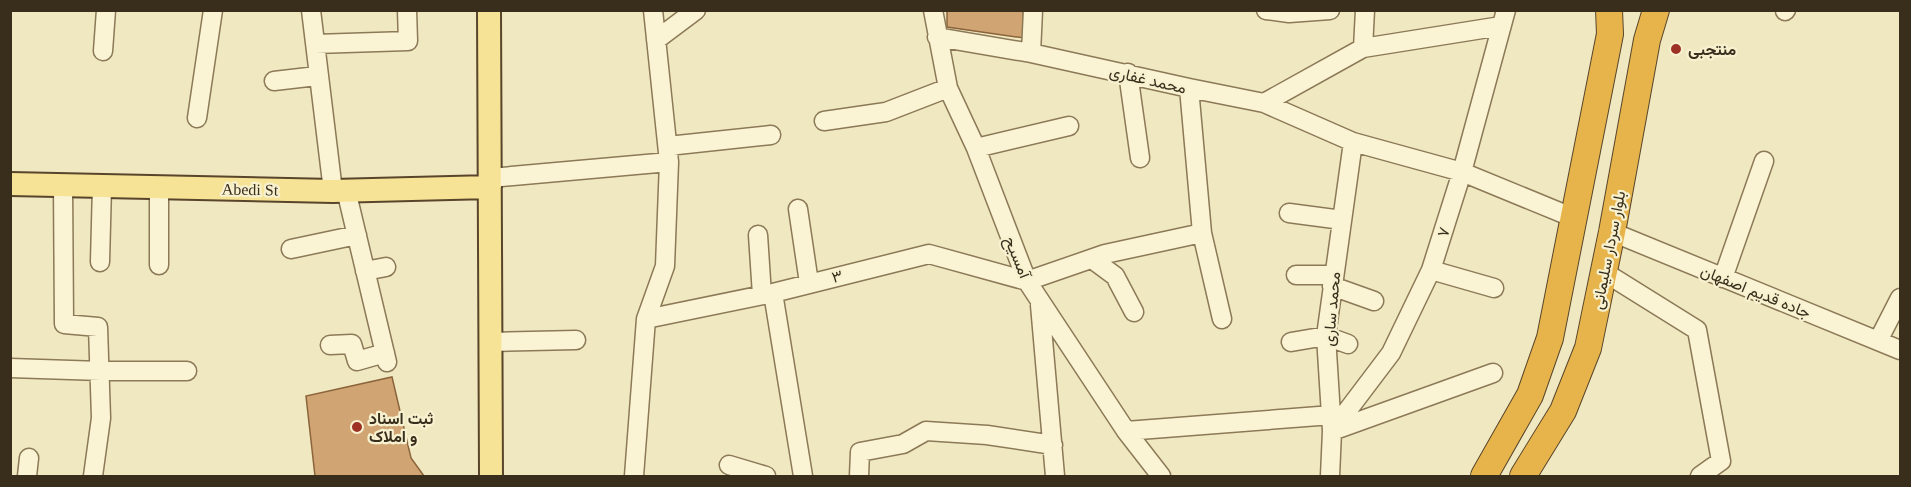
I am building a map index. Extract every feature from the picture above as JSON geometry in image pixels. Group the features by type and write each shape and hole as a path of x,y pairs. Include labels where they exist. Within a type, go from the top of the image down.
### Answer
{"highway":[{"path":"1484,477 1530,395 1550,338 1610,34 1609,10"},
{"name":"بلوار سردار سلیمانی","path":"1523,477 1563,411 1588,348 1654,12"}],"main road":[{"path":"489,10 491,477"},
{"path":"490,177 505,130 503,10"},
{"name":"Abedi St","path":"10,184 340,190 490,177"}],"street":[{"path":"103,52 106,10"},
{"path":"197,118 213,10"},
{"path":"311,10 317,76 340,190 357,235 386,358 357,361 352,344 330,345"},
{"path":"315,44 408,41 407,10"},
{"path":"634,477 646,319 665,266 668,154 653,10"},
{"path":"656,40 696,10"},
{"name":"آمسیح","path":"933,10 948,88 976,148 1027,281 1126,431 1161,477"},
{"path":"1031,53 1033,10"},
{"path":"1272,11 1289,13 1330,10"},
{"path":"1363,48 1365,10"},
{"path":"1264,103 1363,48 1504,18"},
{"name":"۷","path":"1332,423 1391,353 1431,270 1462,172 1504,18"},
{"name":"محمد غفاری","path":"937,37 1031,53 1264,103 1353,141 1516,186 1574,218"},
{"path":"1128,73 1140,158"},
{"path":"274,81 317,76"},
{"path":"824,121 886,112 948,88"},
{"path":"1189,88 1202,233 1222,319"},
{"path":"976,148 1070,126"},
{"path":"490,177 668,154 771,135"},
{"name":"محمد ساری","path":"1330,477 1332,423 1326,336 1353,141"},
{"path":"1723,278 1764,160"},
{"path":"63,185 64,324 98,327 101,418 93,477"},
{"path":"100,262 102,186"},
{"path":"159,187 159,265"},
{"path":"798,209 809,283"},
{"path":"1289,213 1342,220"},
{"name":"جاده قدیم اصفهان","path":"1612,232 1900,350"},
{"path":"1027,281 1105,254 1202,233"},
{"path":"291,249 357,235"},
{"path":"758,235 803,477"},
{"name":"۳","path":"646,319 768,294 929,254 1027,281"},
{"path":"1092,259 1115,276 1134,312"},
{"path":"365,271 386,267"},
{"path":"1431,270 1494,288"},
{"path":"1604,272 1696,330 1721,461 1700,477"},
{"path":"1296,275 1333,281 1374,301"},
{"path":"1878,341 1900,298"},
{"path":"1040,303 1055,477"},
{"path":"1291,342 1326,336 1348,344"},
{"path":"490,342 576,340"},
{"path":"10,368 188,371"},
{"path":"1126,431 1332,423 1493,374"},
{"path":"859,477 860,452 903,444 926,431 987,435 1053,445"},
{"path":"27,477 29,458"},
{"path":"729,465 766,477"}],"building":[{"path":"947,10 1023,10 1024,38 947,27"},
{"name":"ثبت اسناد و املاک","path":"392,377 411,458 424,476 315,476 306,396"}],"place":[{"name":"منتجبی","path":"1676,49"},
{"name":"ثبت اسناد و املاک","path":"357,427"}]}
